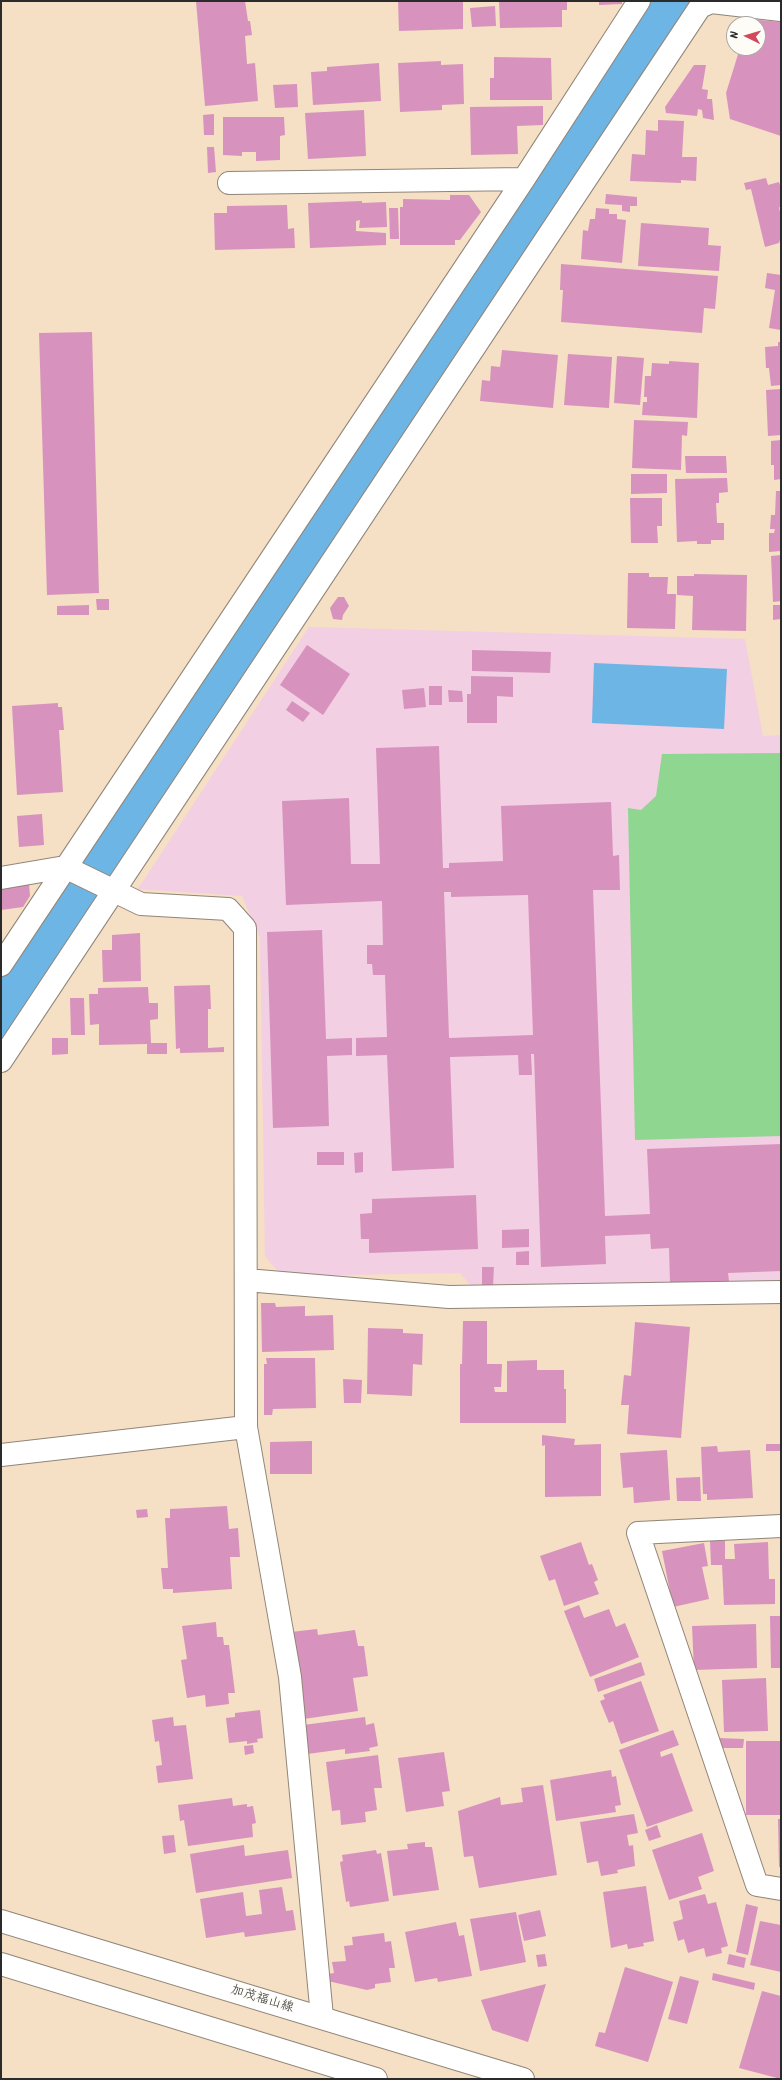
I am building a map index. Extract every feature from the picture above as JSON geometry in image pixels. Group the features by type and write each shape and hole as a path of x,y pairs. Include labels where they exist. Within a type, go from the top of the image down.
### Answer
{"street":[{"path":"1,965 70,870 524,179 639,1"},
{"path":"1,1061 111,890 700,7 711,2 781,10"},
{"path":"229,183 524,179"},
{"path":"1,878 70,870 141,904 228,909 245,928 246,1427 290,1678 322,2018"},
{"path":"246,1280 449,1297 781,1292"},
{"path":"1,1455 246,1427"},
{"path":"781,1526 638,1533 757,1885 781,1889"},
{"name":"加茂福山線","path":"1,1921 523,2079"},
{"path":"1,1964 376,2079"}],"shaded area":[{"path":"309,627 745,639 763,736 781,735 781,1284 472,1287 460,1273 282,1276 265,1256 260,938 242,896 138,889"}],"green space":[{"path":"781,753 781,1136 635,1140 628,808 641,810 656,796 662,754"}],"water":[{"path":"594,663 727,669 724,729 592,723"}],"building":[{"path":"196,1 245,1 252,35 245,36 247,64 255,63 258,101 205,106"},
{"path":"398,1 463,1 463,29 399,31"},
{"path":"499,1 567,1 567,10 562,10 562,27 500,28"},
{"path":"599,1 622,1 622,4 599,5"},
{"path":"495,6 496,26 472,27 470,8"},
{"path":"766,21 781,22 781,136 730,119 726,93 738,56 766,56"},
{"path":"494,57 551,58 552,100 490,100 490,78 494,78"},
{"path":"441,61 441,65 463,64 464,104 442,105 442,110 400,112 398,63"},
{"path":"379,63 381,101 313,105 311,72 327,71 327,67"},
{"path":"694,65 706,65 702,89 708,90 707,99 712,99 714,120 703,118 702,110 698,109 697,116 666,113 665,107"},
{"path":"297,84 298,107 275,108 273,85"},
{"path":"543,106 543,125 517,126 518,154 471,155 470,107"},
{"path":"364,110 366,156 308,159 305,113"},
{"path":"214,114 214,135 204,135 203,115"},
{"path":"223,117 284,117 285,135 280,136 280,160 256,161 256,152 242,152 242,156 223,155"},
{"path":"658,120 684,121 682,157 697,157 696,181 681,180 681,183 630,181 632,154 645,155 646,130 658,131"},
{"path":"207,147 214,147 216,172 208,173"},
{"path":"766,178 768,185 779,182 781,189 781,208 779,207 781,217 781,237 779,243 765,247 751,189 746,190 744,183"},
{"path":"606,194 637,197 637,206 630,206 630,212 622,211 622,205 605,204"},
{"path":"450,195 469,195 481,212 460,240 455,240 455,245 400,245 400,207 403,207 403,199 450,200"},
{"path":"362,201 362,203 386,202 387,227 359,228 360,220 356,221 356,231 386,233 386,245 310,248 308,203"},
{"path":"287,205 288,229 294,228 295,248 215,250 214,213 227,213 227,206"},
{"path":"389,208 398,208 399,239 390,239"},
{"path":"596,208 609,209 609,214 617,214 617,219 626,220 622,263 581,259 583,230 588,231 590,219 595,219"},
{"path":"641,223 709,228 708,245 721,246 719,271 638,266"},
{"path":"561,264 718,276 715,309 704,308 702,333 561,322 563,290 560,290"},
{"path":"767,273 781,275 781,330 769,328 775,290 765,288"},
{"path":"92,332 99,593 47,595 39,333"},
{"path":"778,342 781,342 781,385 771,386 769,368 766,368 765,347 778,346"},
{"path":"502,350 558,355 553,408 480,401 482,380 490,381 491,366 500,367"},
{"path":"568,354 612,357 609,408 564,405"},
{"path":"617,356 644,358 640,405 614,403"},
{"path":"669,361 699,363 697,418 642,415 643,402 647,402 647,397 644,397 645,376 651,376 652,363 669,364"},
{"path":"781,389 781,435 768,436 766,390"},
{"path":"634,420 688,422 687,436 682,435 681,470 632,468"},
{"path":"781,440 781,479 774,480 774,465 771,465 771,441"},
{"path":"685,456 726,456 727,473 686,473"},
{"path":"631,474 667,474 667,493 631,494"},
{"path":"727,478 728,492 719,493 719,503 716,503 717,523 724,523 724,540 711,540 711,544 697,544 697,541 677,542 675,479"},
{"path":"776,491 781,491 781,551 769,552 769,533 774,533 775,529 770,529 771,515 775,515"},
{"path":"630,498 662,498 662,526 657,526 658,543 631,543"},
{"path":"781,555 781,601 773,602 771,556"},
{"path":"628,573 649,573 649,577 668,577 667,594 676,594 675,629 627,628"},
{"path":"694,574 747,575 746,631 692,630 693,596 677,595 677,576 694,576"},
{"path":"338,597 344,597 349,606 343,615 342,620 333,619 330,608"},
{"path":"96,599 109,599 109,610 97,610"},
{"path":"89,605 89,615 57,615 57,606"},
{"path":"773,605 781,605 781,619 773,620"},
{"path":"307,645 350,674 323,715 280,685"},
{"path":"472,650 551,652 550,673 472,671"},
{"path":"471,676 513,677 513,697 497,696 497,723 467,723 467,694 471,694"},
{"path":"429,686 442,686 442,705 429,705"},
{"path":"424,688 426,707 404,709 402,690"},
{"path":"448,690 462,691 463,702 449,702"},
{"path":"292,701 310,713 303,722 286,710"},
{"path":"58,703 58,707 62,707 64,730 59,730 63,792 17,795 12,706"},
{"path":"439,746 443,868 449,868 449,863 503,861 501,806 611,802 613,856 619,855 620,890 593,890 605,1216 650,1214 647,1149 781,1144 781,1271 728,1273 729,1281 670,1283 669,1248 651,1249 650,1234 605,1236 606,1264 541,1267 534,1054 531,1054 532,1075 519,1075 518,1055 450,1057 454,1168 392,1171 387,1055 356,1056 356,1038 387,1037 385,975 373,975 372,964 367,964 367,945 383,945 382,901 286,905 282,801 349,798 351,864 380,864 376,748","holes":["444,892 451,892 451,897 528,895 533,1035 449,1038"]},
{"path":"42,814 44,845 19,847 17,816"},
{"path":"29,883 30,896 23,907 1,910 1,887"},
{"path":"322,930 326,1039 352,1038 352,1055 327,1056 329,1126 273,1128 267,932"},
{"path":"140,933 141,981 103,982 102,950 112,950 112,935"},
{"path":"210,985 211,1009 208,1009 208,1048 224,1047 224,1052 180,1053 180,1048 176,1049 174,986"},
{"path":"148,987 149,1003 158,1003 158,1019 150,1020 151,1043 167,1043 167,1054 147,1054 147,1044 99,1045 99,1024 90,1025 89,994 98,994 98,988"},
{"path":"70,998 84,998 85,1035 71,1035"},
{"path":"52,1038 68,1038 68,1054 52,1055"},
{"path":"317,1152 344,1152 344,1165 317,1165"},
{"path":"363,1152 363,1172 355,1173 354,1153"},
{"path":"476,1195 478,1249 369,1253 369,1239 361,1239 360,1214 372,1213 372,1199"},
{"path":"529,1229 529,1247 502,1248 502,1230"},
{"path":"529,1251 529,1265 516,1265 516,1252"},
{"path":"482,1267 494,1267 493,1286 482,1286"},
{"path":"261,1303 275,1303 276,1307 305,1306 305,1316 333,1315 334,1350 262,1352"},
{"path":"463,1321 487,1321 487,1364 502,1364 501,1387 494,1387 495,1392 507,1392 507,1361 537,1360 537,1370 564,1370 564,1389 566,1389 566,1423 460,1423 460,1364 462,1364"},
{"path":"635,1322 690,1327 681,1438 627,1434 629,1405 621,1405 624,1375 631,1376"},
{"path":"368,1328 403,1329 403,1333 423,1334 422,1365 413,1364 412,1396 367,1394"},
{"path":"266,1358 315,1358 316,1408 273,1409 272,1415 264,1415 264,1364 267,1364"},
{"path":"343,1379 362,1380 361,1403 344,1403"},
{"path":"542,1435 575,1439 574,1445 601,1444 601,1496 545,1497 545,1445 542,1446"},
{"path":"312,1441 312,1474 270,1474 270,1442"},
{"path":"766,1444 781,1444 780,1451 766,1451"},
{"path":"717,1446 718,1452 750,1450 753,1498 707,1500 707,1494 703,1494 701,1447"},
{"path":"667,1450 670,1500 634,1503 633,1487 623,1488 620,1453"},
{"path":"700,1477 701,1501 677,1501 676,1478"},
{"path":"227,1506 229,1529 238,1528 240,1557 230,1557 232,1589 173,1593 173,1589 163,1589 161,1568 168,1568 165,1518 170,1518 170,1509"},
{"path":"147,1509 148,1517 137,1518 136,1510"},
{"path":"710,1541 725,1541 725,1559 735,1559 734,1544 768,1542 769,1579 775,1579 775,1604 724,1605 722,1565 711,1565"},
{"path":"581,1542 589,1565 592,1564 598,1580 594,1582 599,1594 564,1606 555,1579 549,1581 540,1556"},
{"path":"704,1543 708,1566 702,1567 709,1599 673,1607 662,1551"},
{"path":"579,1605 584,1618 609,1609 616,1627 625,1623 639,1657 590,1677 564,1611"},
{"path":"770,1616 781,1616 781,1668 771,1668"},
{"path":"216,1622 217,1637 223,1637 224,1645 229,1645 235,1693 228,1693 229,1704 206,1707 205,1695 187,1698 181,1660 187,1659 182,1626"},
{"path":"756,1624 757,1668 694,1670 692,1626"},
{"path":"317,1629 318,1635 355,1630 358,1646 364,1646 368,1676 353,1678 358,1711 304,1719 291,1632"},
{"path":"641,1662 645,1675 598,1692 594,1679"},
{"path":"766,1678 768,1731 724,1732 722,1680"},
{"path":"641,1681 659,1731 621,1744 613,1721 609,1723 600,1701 605,1699 603,1695"},
{"path":"260,1710 263,1738 257,1739 258,1742 247,1744 247,1741 229,1743 226,1718 235,1717 235,1713"},
{"path":"173,1717 174,1726 186,1725 193,1779 158,1783 156,1766 162,1765 159,1741 155,1742 152,1720"},
{"path":"365,1717 366,1725 374,1723 378,1746 369,1748 370,1751 345,1754 345,1749 307,1754 303,1725"},
{"path":"673,1730 679,1745 660,1752 661,1757 672,1753 693,1811 647,1827 619,1750"},
{"path":"719,1738 744,1739 743,1748 719,1748"},
{"path":"746,1741 781,1741 781,1815 746,1815"},
{"path":"253,1745 254,1753 245,1755 244,1746"},
{"path":"444,1752 450,1791 442,1792 444,1806 406,1812 398,1758"},
{"path":"378,1755 382,1788 374,1788 377,1810 365,1812 366,1822 341,1825 340,1810 332,1811 326,1762"},
{"path":"611,1770 612,1777 616,1776 621,1805 615,1806 616,1812 556,1821 550,1780"},
{"path":"543,1785 557,1875 479,1888 473,1856 464,1857 458,1811 500,1797 501,1805 523,1802 521,1788"},
{"path":"232,1798 233,1806 247,1804 247,1807 253,1806 256,1823 252,1824 253,1837 188,1846 184,1820 180,1821 178,1805"},
{"path":"634,1814 638,1833 627,1835 629,1846 633,1845 635,1866 617,1870 618,1873 601,1876 598,1861 587,1863 580,1822"},
{"path":"778,1819 781,1819 781,1867 779,1867"},
{"path":"657,1825 661,1837 649,1841 645,1830"},
{"path":"702,1833 714,1871 698,1877 702,1889 669,1900 652,1850"},
{"path":"174,1835 176,1852 164,1854 162,1836"},
{"path":"425,1842 425,1847 432,1847 439,1890 393,1896 387,1851 408,1849 407,1844"},
{"path":"244,1845 245,1856 288,1850 292,1878 196,1893 190,1854"},
{"path":"376,1850 377,1854 381,1853 389,1901 350,1907 349,1901 346,1902 340,1862 343,1861 342,1855"},
{"path":"646,1886 654,1941 643,1943 644,1946 628,1949 627,1944 611,1948 603,1892"},
{"path":"282,1887 286,1911 293,1910 296,1930 245,1937 244,1932 206,1938 200,1899 243,1892 246,1916 262,1914 259,1890"},
{"path":"705,1894 708,1904 716,1902 728,1946 721,1948 722,1953 706,1957 704,1948 688,1953 684,1939 678,1941 673,1922 683,1919 679,1901"},
{"path":"746,1904 758,1907 748,1955 736,1952"},
{"path":"540,1910 546,1936 524,1941 518,1915"},
{"path":"516,1912 526,1962 480,1971 470,1919"},
{"path":"760,1921 781,1925 781,1972 750,1965"},
{"path":"456,1922 459,1936 464,1935 472,1976 438,1982 437,1978 415,1982 405,1932"},
{"path":"384,1933 385,1942 391,1941 395,1968 389,1968 391,1982 375,1984 375,1988 367,1990 319,1979 321,1975 334,1973 332,1962 346,1961 344,1946 353,1945 352,1937"},
{"path":"545,1954 547,1966 538,1967 536,1955"},
{"path":"729,1954 746,1958 744,1968 727,1964"},
{"path":"625,1967 673,1982 648,2062 595,2046 599,2032 605,2033"},
{"path":"713,1973 755,1983 754,1990 712,1980"},
{"path":"680,1976 699,1981 687,2024 668,2019"},
{"path":"546,1984 528,2042 492,2030 481,2000"},
{"path":"762,1991 781,1996 781,2079 739,2068"}],"waterway":[{"path":"1,1018 613,100 676,1"}]}
